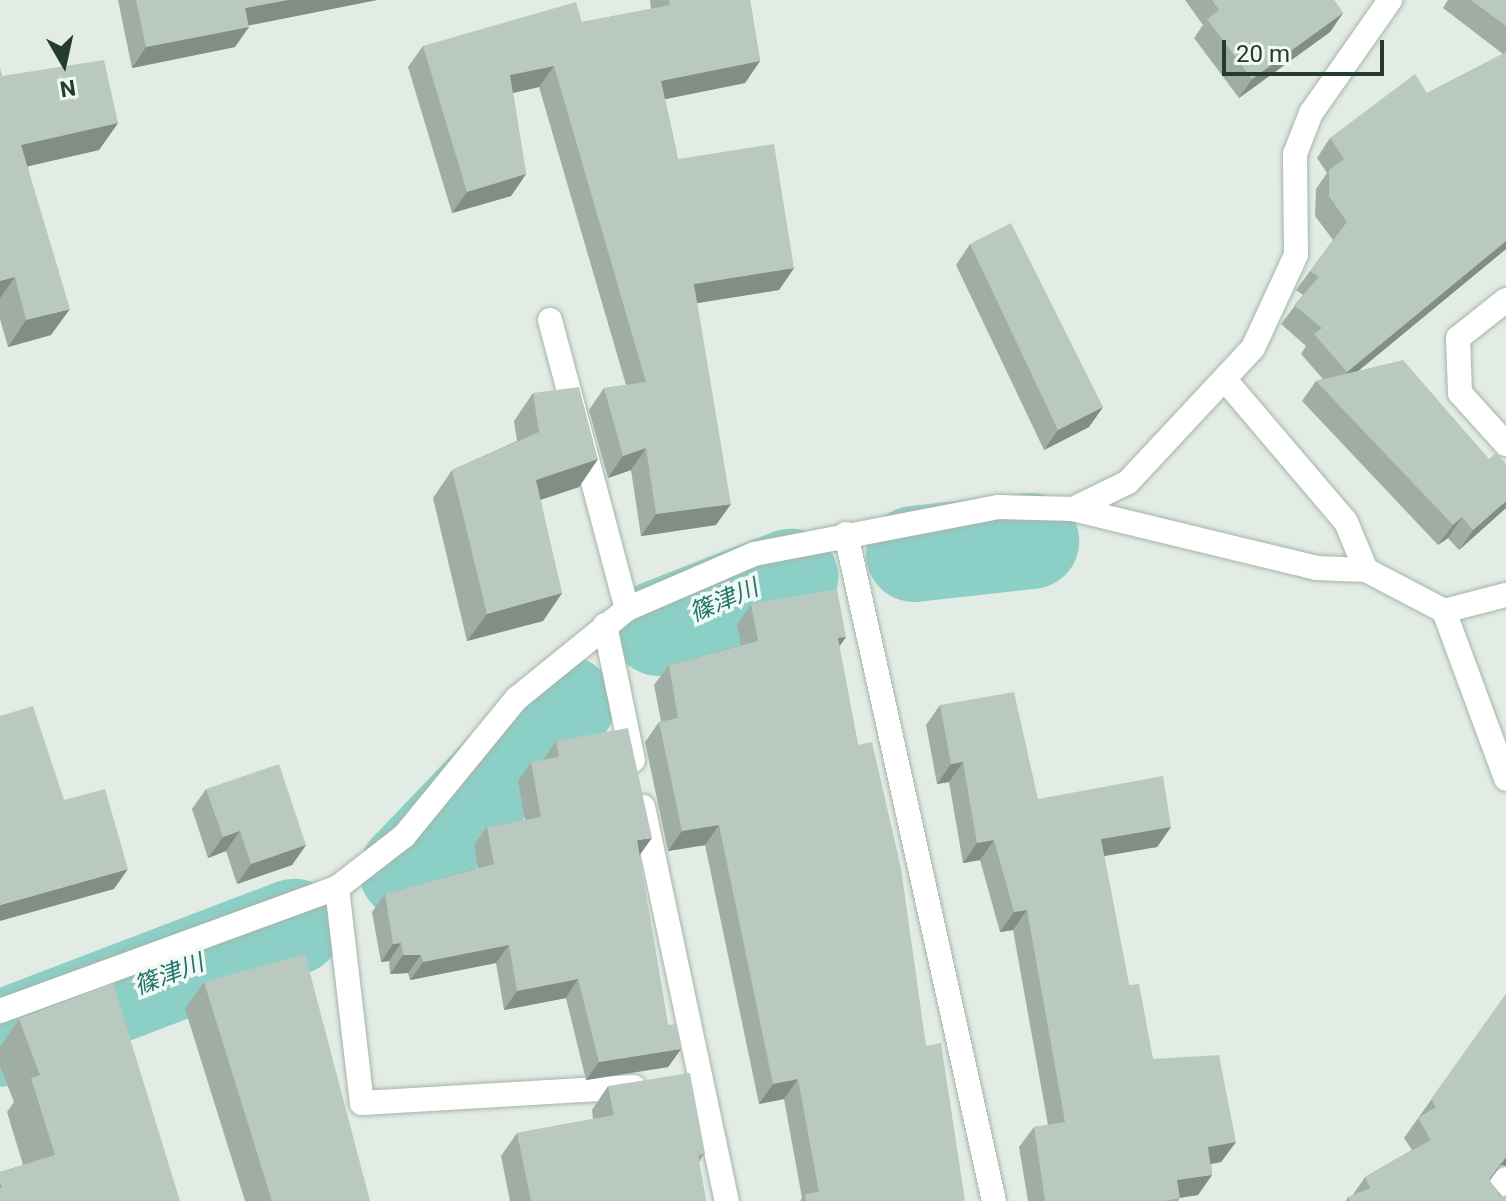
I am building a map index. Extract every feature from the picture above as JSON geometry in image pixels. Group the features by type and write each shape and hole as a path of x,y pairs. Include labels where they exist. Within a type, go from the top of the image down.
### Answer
{"street":[{"path":"1073,509 1128,482 1226,381 1253,348 1296,255 1295,154 1311,113 1390,0"},
{"path":"1506,300 1458,338 1460,393 1506,444"},
{"path":"550,320 627,609"},
{"path":"1226,381 1346,522 1366,570"},
{"path":"0,1011 337,888 404,836 516,699 627,609 754,554 998,507 1073,509 1316,568 1366,570 1444,611 1506,779"},
{"path":"846,534 994,1201"},
{"path":"1444,611 1506,595"},
{"path":"605,625 727,1201"},
{"path":"337,888 362,1103 589,1095 700,1077"},
{"path":"1490,1201 1506,1179"}],"building":[{"path":"136,0 288,0 245,8 249,27 146,47"},
{"path":"669,0 750,0 760,61 661,81 678,159 774,144 794,268 694,284 731,504 656,514 646,448 623,456 604,388 646,382 554,66 510,75 526,174 467,192 423,46 576,2 582,22 670,5"},
{"path":"1212,0 1334,0 1343,13 1252,79 1207,19 1219,10"},
{"path":"1471,0 1506,0 1506,26"},
{"path":"1506,52 1506,241 1347,372 1314,334 1322,328 1294,305 1319,277 1310,271 1347,222 1329,196 1329,170 1344,159 1330,138 1415,74 1427,93"},
{"path":"104,60 118,123 21,145 70,309 26,320 15,277 0,281 0,68 2,76"},
{"path":"1011,223 1103,407 1058,430 970,244"},
{"path":"1403,360 1489,459 1496,453 1506,464 1506,501 1473,530 1462,517 1453,525 1316,381"},
{"path":"579,387 598,459 536,480 562,593 487,614 452,470 539,432 533,393"},
{"path":"837,589 846,637 838,638 858,745 872,742 901,868 926,1046 941,1043 965,1201 806,1201 805,1194 819,1192 798,1079 773,1084 719,825 682,831 659,722 678,718 669,665 758,641 751,604"},
{"path":"1014,692 1038,799 1163,776 1171,827 1101,839 1129,985 1139,984 1153,1059 1219,1055 1236,1142 1208,1147 1212,1175 1177,1180 1180,1198 1164,1201 1045,1201 1034,1127 1065,1122 1027,910 1014,912 994,840 977,843 963,762 951,764 940,705"},
{"path":"33,706 64,800 105,789 128,869 0,905 0,716"},
{"path":"628,728 652,838 637,840 668,1025 676,1024 681,1049 599,1062 578,979 517,991 509,945 423,962 421,955 403,955 401,943 393,944 385,894 494,864 487,827 541,817 531,762 559,757 556,741"},
{"path":"279,764 306,845 251,864 240,831 223,837 206,789"},
{"path":"305,954 370,1201 272,1201 204,982"},
{"path":"113,983 180,1201 0,1201 0,1172 55,1155 31,1078 40,1075 19,1019"},
{"path":"1506,994 1506,1157 1489,1179 1501,1197 1506,1195 1506,1201 1350,1201 1348,1197 1370,1188 1365,1177 1431,1140 1418,1118 1436,1107 1431,1099"},
{"path":"690,1073 705,1153 698,1155 706,1201 531,1201 517,1133 614,1115 608,1086"}],"waterway":[{"name":"篠津川","path":"914,554 1031,541"},
{"name":"篠津川","path":"659,628 790,577"},
{"name":"篠津川","path":"407,871 567,704"},
{"name":"篠津川","path":"0,1039 294,927"}]}
